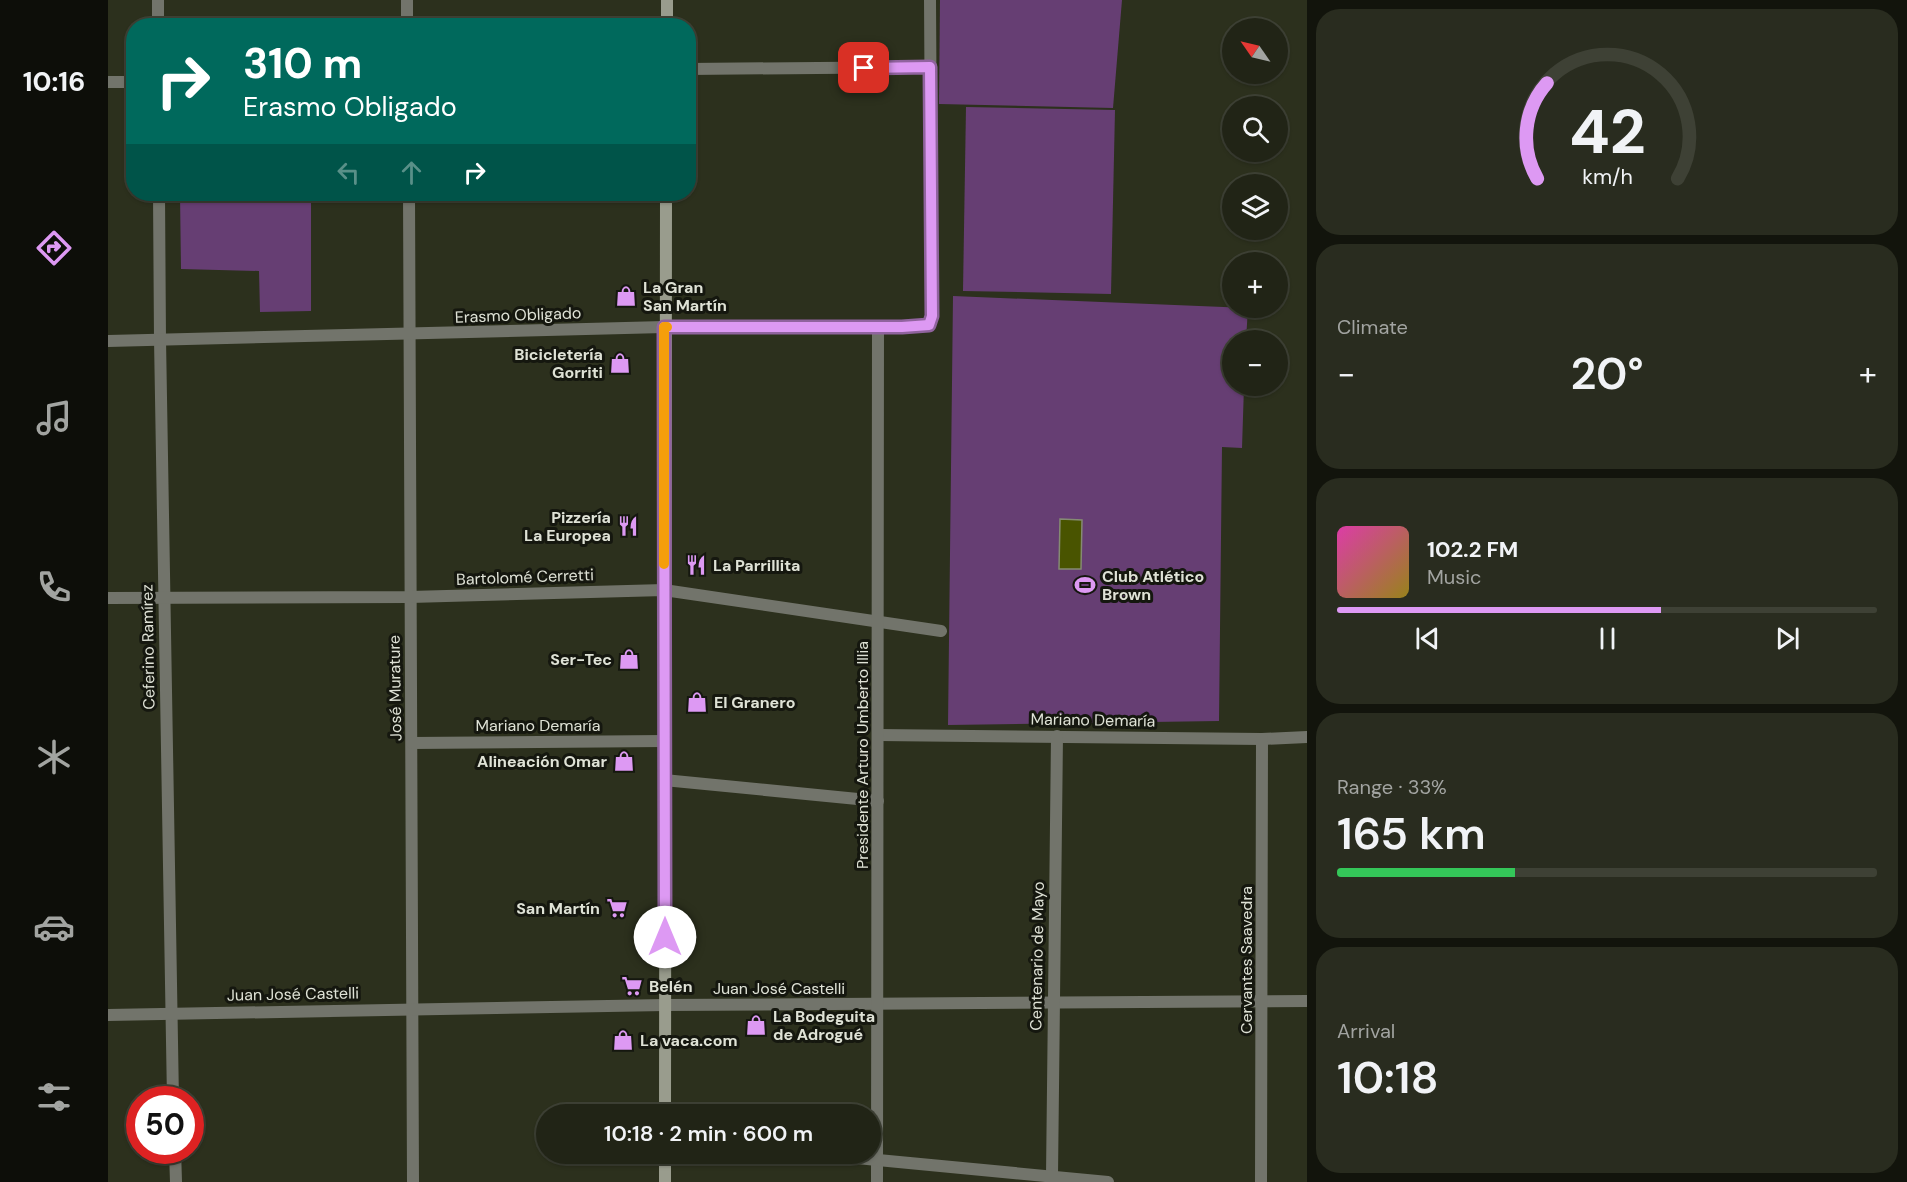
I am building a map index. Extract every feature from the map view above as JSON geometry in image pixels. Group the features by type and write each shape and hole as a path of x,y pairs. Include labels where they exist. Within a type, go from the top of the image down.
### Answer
{"main road":[{"path":"667,0 667,18"},
{"path":"665,1104 666,201"},
{"path":"665,1164 665,1182"}],"street":[{"path":"158,0 158,18"},
{"path":"407,0 407,18"},
{"path":"696,69 930,67 930,0"},
{"name":"Erasmo Obligado","path":"108,341 664,327 929,325 932,316 930,67"},
{"path":"108,82 126,82"},
{"name":"Ceferino Ramírez","path":"159,201 173,1086"},
{"name":"José Murature","path":"409,201 413,1182"},
{"name":"Presidente Arturo Umberto Illia","path":"877,1104 878,327"},
{"name":"Bartolomé Cerretti","path":"108,598 410,597 664,590 941,631"},
{"name":"Mariano Demaría","path":"879,735 1262,739 1307,737"},
{"name":"Centenario de Mayo","path":"1052,1176 1052,1001 1057,736"},
{"name":"Cervantes Saavedra","path":"1261,1182 1262,739"},
{"name":"Mariano Demaría","path":"412,742 664,741"},
{"path":"664,780 878,801"},
{"name":"Juan José Castelli","path":"108,1014 665,1005 1307,1001"},
{"path":"881,1160 1108,1182"},
{"path":"175,1164 176,1182"},
{"name":"Presidente Arturo Umberto Illia","path":"877,1164 877,1182"}],"shaded area":[{"path":"940,0 1122,0 1113,108 939,104"},
{"path":"966,107 1115,110 1111,294 963,291"},
{"path":"180,201 311,201 311,311 260,312 259,271 181,269"},
{"name":"Club Atlético Brown","path":"953,296 1222,307 1222,318 1247,318 1247,330 1222,330 1222,396 1244,396 1242,448 1222,447 1219,721 948,725"}],"building":[{"path":"1060,519 1082,520 1081,569 1059,569"}],"slow traffic":[{"path":"664,564 664,327 667,327"}],"place":[{"name":"La Gran San Martín","path":"626,296"},
{"name":"Bicicletería Gorriti","path":"620,363"},
{"name":"Pizzería La Europea","path":"628,526"},
{"name":"La Parrillita","path":"696,565"},
{"name":"Club Atlético Brown","path":"1085,585"},
{"name":"Ser-Tec","path":"629,659"},
{"name":"El Granero","path":"697,702"},
{"name":"Alineación Omar","path":"624,761"},
{"name":"San Martín","path":"617,908"},
{"name":"Belén","path":"632,986"},
{"name":"La Bodeguita de Adrogué","path":"756,1025"},
{"name":"La vaca.com","path":"623,1040"}],"route":[{"path":"665,937 664,327 921,327 929,325 932,316 930,67 864,68"}]}
